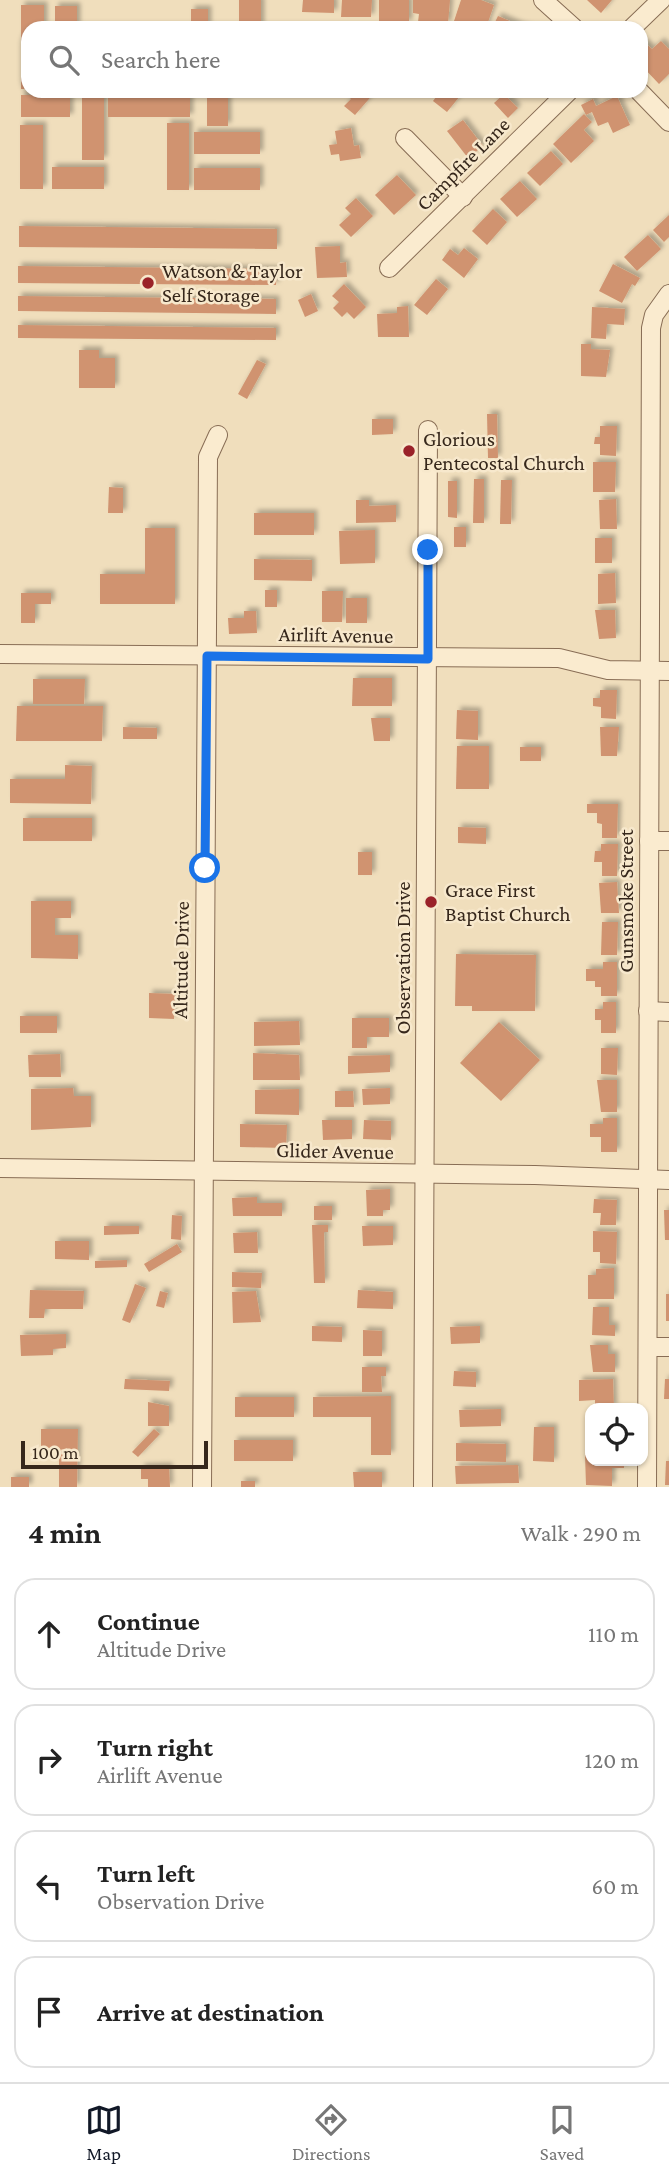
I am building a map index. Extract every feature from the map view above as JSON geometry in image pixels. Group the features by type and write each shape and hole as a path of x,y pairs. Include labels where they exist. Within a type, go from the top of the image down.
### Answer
{"street":[{"path":"543,0 566,21"},
{"path":"639,21 660,0"},
{"name":"Campfire Lane","path":"389,268 562,98"},
{"path":"646,98 669,122"},
{"path":"405,138 463,197"},
{"name":"Gunsmoke Street","path":"648,1487 651,328 654,316 669,294"},
{"name":"Observation Drive","path":"423,1487 428,430"},
{"name":"Altitude Drive","path":"202,1487 208,457 218,435"},
{"path":"650,502 669,502"},
{"name":"Airlift Avenue","path":"0,654 559,658 608,670 669,671"},
{"path":"649,841 669,841"},
{"path":"648,1011 669,1012"},
{"name":"Glider Avenue","path":"0,1168 669,1180"},
{"path":"648,1347 669,1347"}],"building":[{"path":"239,0 261,0 261,21 239,21"},
{"path":"303,0 334,0 334,13 302,12"},
{"path":"342,0 372,0 371,17 341,17"},
{"path":"379,0 409,0 409,21 379,21"},
{"path":"413,0 450,0 448,21 418,21 419,14 413,13"},
{"path":"461,0 481,0 494,5 488,21 454,21"},
{"path":"587,0 612,0 601,13"},
{"path":"21,5 44,5 44,21 21,21"},
{"path":"55,6 77,6 77,21 55,21"},
{"path":"191,9 208,9 208,21 191,21"},
{"path":"498,16 510,21 496,21"},
{"path":"661,41 669,49 669,74 659,84 648,72 648,45 652,49"},
{"path":"21,98 70,98 70,117 21,117"},
{"path":"82,98 104,98 104,160 82,160"},
{"path":"108,98 190,98 190,117 108,117"},
{"path":"207,98 228,98 228,126 207,126"},
{"path":"370,98 355,115 344,106 351,99"},
{"path":"435,98 458,98 447,112 433,101"},
{"path":"500,98 508,98 518,108 508,118 494,103"},
{"path":"618,98 630,125 613,133 608,122 598,126 592,112 586,115 581,105 593,99 596,106"},
{"path":"584,114 592,122 584,130 594,141 571,163 553,144"},
{"path":"463,120 483,146 468,158 447,131"},
{"path":"167,123 189,123 189,190 167,190"},
{"path":"20,125 43,125 43,189 20,189"},
{"path":"351,128 354,146 359,145 361,158 340,161 339,154 331,155 329,145 337,144 335,131"},
{"path":"194,132 260,132 260,154 194,154"},
{"path":"551,151 563,164 540,186 527,173"},
{"path":"52,167 104,167 104,189 52,189"},
{"path":"194,168 260,168 260,190 194,190"},
{"path":"397,175 416,195 394,215 375,195"},
{"path":"520,181 537,199 517,217 500,199"},
{"path":"356,198 373,216 351,237 339,225 351,214 345,208"},
{"path":"493,209 507,222 487,245 472,231"},
{"path":"669,215 669,237 664,242 653,230"},
{"path":"19,226 277,229 277,249 19,247"},
{"path":"648,235 661,249 637,271 624,257"},
{"path":"340,246 340,263 346,262 347,277 317,278 315,247"},
{"path":"464,248 478,259 464,278 442,260 450,249 458,255"},
{"path":"613,264 640,278 635,286 632,284 622,303 599,291"},
{"path":"18,266 277,269 276,285 18,283"},
{"path":"436,279 448,289 427,315 414,305"},
{"path":"344,284 366,307 354,319 347,312 342,317 333,308 339,302 332,296"},
{"path":"311,294 318,311 305,317 298,300"},
{"path":"18,296 276,299 276,314 18,311"},
{"path":"408,306 409,337 378,337 377,314 397,313 397,307"},
{"path":"592,307 625,309 624,325 607,324 606,339 591,338"},
{"path":"18,325 276,328 276,340 18,338"},
{"path":"581,344 591,344 591,349 610,350 606,377 581,376"},
{"path":"79,350 99,350 99,358 115,358 115,388 79,388"},
{"path":"257,360 266,364 247,399 238,394"},
{"path":"487,414 497,414 498,458 488,458"},
{"path":"372,419 393,419 393,434 372,435"},
{"path":"600,426 617,426 616,456 600,455 600,444 594,444 595,437 600,437"},
{"path":"593,462 616,462 615,492 593,492"},
{"path":"474,479 484,479 484,523 473,523"},
{"path":"501,480 512,480 511,524 500,524"},
{"path":"448,481 457,481 457,518 448,517"},
{"path":"109,487 123,488 123,513 108,513"},
{"path":"616,499 617,529 600,529 599,500"},
{"path":"356,500 369,500 369,506 396,505 396,522 356,523"},
{"path":"254,513 314,513 314,535 254,535"},
{"path":"454,527 466,527 466,547 454,547"},
{"path":"145,528 175,528 175,604 100,604 100,574 145,574"},
{"path":"375,530 375,563 340,564 339,531"},
{"path":"595,538 612,538 612,563 595,563"},
{"path":"254,559 312,560 312,581 254,580"},
{"path":"615,573 616,603 598,604 598,574"},
{"path":"265,590 277,590 277,607 265,607"},
{"path":"322,591 343,591 342,622 322,622"},
{"path":"21,593 51,593 51,604 35,604 35,623 21,623"},
{"path":"346,598 367,598 367,623 346,623"},
{"path":"595,610 615,610 616,638 599,639"},
{"path":"244,611 256,611 257,633 229,634 228,618 244,618"},
{"path":"353,678 392,678 392,706 352,706"},
{"path":"33,679 85,679 84,704 33,704"},
{"path":"600,690 617,690 616,719 601,718 601,707 593,706 593,698 600,698"},
{"path":"17,706 103,706 102,741 16,741"},
{"path":"457,710 478,711 478,740 456,739"},
{"path":"371,718 390,718 390,741 374,741"},
{"path":"123,727 157,728 157,739 123,739"},
{"path":"600,727 619,727 617,756 601,756"},
{"path":"457,746 489,746 489,789 456,789"},
{"path":"520,747 541,747 541,761 520,761"},
{"path":"65,765 92,766 91,804 10,803 10,779 65,779"},
{"path":"587,804 618,804 617,838 602,838 602,824 597,823 597,813 587,813"},
{"path":"23,818 92,818 92,841 23,841"},
{"path":"458,827 486,828 486,844 458,843"},
{"path":"601,844 618,844 617,876 602,876 602,862 594,862 595,851 601,851"},
{"path":"358,852 372,852 372,875 358,875"},
{"path":"617,882 619,913 601,913 599,883"},
{"path":"31,901 71,901 71,918 55,918 55,935 78,935 78,959 31,958"},
{"path":"602,922 618,922 617,955 601,955"},
{"path":"456,954 536,955 535,1011 472,1011 472,1006 455,1006"},
{"path":"603,962 617,962 617,996 601,996 601,987 595,987 595,981 586,981 586,969 603,969"},
{"path":"149,993 175,994 174,1019 149,1018"},
{"path":"603,1002 616,1002 616,1033 601,1033 601,1020 595,1020 595,1009 603,1009"},
{"path":"20,1016 57,1016 57,1033 20,1033"},
{"path":"352,1018 389,1018 389,1037 367,1037 367,1048 352,1048"},
{"path":"299,1021 300,1045 254,1046 254,1022"},
{"path":"499,1022 540,1060 501,1101 460,1063"},
{"path":"601,1048 618,1048 617,1075 601,1074"},
{"path":"253,1053 299,1055 300,1080 253,1080"},
{"path":"60,1054 61,1077 29,1077 28,1055"},
{"path":"390,1055 390,1072 348,1074 348,1056"},
{"path":"597,1080 617,1080 617,1112 601,1112"},
{"path":"73,1088 74,1096 91,1096 91,1127 31,1130 31,1089"},
{"path":"390,1088 390,1104 363,1105 362,1089"},
{"path":"299,1089 299,1115 255,1114 255,1090"},
{"path":"335,1091 353,1091 354,1107 335,1107"},
{"path":"603,1118 617,1118 617,1152 601,1152 601,1137 590,1137 590,1124 603,1124"},
{"path":"322,1120 352,1120 352,1139 323,1140"},
{"path":"364,1120 391,1121 391,1140 363,1139"},
{"path":"240,1124 287,1125 286,1148 240,1147"},
{"path":"390,1189 390,1210 383,1210 383,1216 367,1216 366,1190"},
{"path":"257,1197 257,1203 282,1203 282,1216 233,1216 232,1198"},
{"path":"594,1199 617,1200 616,1225 600,1225 601,1213 593,1213"},
{"path":"314,1206 332,1206 332,1220 314,1220"},
{"path":"664,1210 669,1210 669,1240 665,1240"},
{"path":"172,1215 182,1216 181,1240 171,1239"},
{"path":"312,1225 328,1225 328,1232 324,1232 325,1283 314,1283"},
{"path":"104,1226 139,1226 139,1234 104,1235"},
{"path":"362,1226 393,1226 393,1245 363,1246"},
{"path":"593,1231 617,1232 616,1264 600,1263 600,1252 593,1252"},
{"path":"257,1232 258,1253 234,1253 233,1233"},
{"path":"55,1241 89,1241 89,1260 55,1259"},
{"path":"177,1244 182,1252 149,1272 144,1264"},
{"path":"127,1260 127,1267 95,1268 95,1261"},
{"path":"614,1268 614,1299 588,1299 588,1275 596,1275 596,1269"},
{"path":"232,1272 262,1273 261,1288 232,1287"},
{"path":"135,1284 146,1288 130,1323 122,1320"},
{"path":"30,1290 84,1291 83,1309 45,1309 44,1318 29,1318"},
{"path":"358,1290 393,1292 393,1309 357,1308"},
{"path":"160,1291 168,1293 164,1308 156,1306"},
{"path":"256,1291 261,1322 233,1323 232,1292"},
{"path":"666,1294 669,1294 669,1321 666,1321"},
{"path":"593,1307 609,1307 609,1325 615,1325 615,1336 592,1335"},
{"path":"312,1326 342,1327 342,1342 312,1341"},
{"path":"480,1326 480,1343 451,1344 450,1327"},
{"path":"363,1330 382,1331 382,1356 363,1356"},
{"path":"66,1334 66,1348 53,1349 53,1355 21,1356 20,1335"},
{"path":"590,1345 608,1345 608,1354 615,1354 615,1372 593,1372"},
{"path":"362,1367 386,1367 386,1376 381,1376 382,1392 362,1392"},
{"path":"454,1371 476,1372 476,1387 453,1386"},
{"path":"125,1379 170,1381 169,1391 124,1389"},
{"path":"613,1379 614,1403 579,1401 579,1380"},
{"path":"665,1379 669,1379 669,1399 664,1399"},
{"path":"391,1396 391,1455 371,1455 371,1417 313,1417 313,1397"},
{"path":"235,1397 294,1397 294,1417 235,1417"},
{"path":"148,1402 169,1406 169,1426 148,1426"},
{"path":"501,1409 501,1426 460,1427 459,1410"},
{"path":"534,1427 554,1427 554,1462 533,1461"},
{"path":"41,1429 78,1429 77,1487 59,1487 59,1452 41,1452"},
{"path":"154,1429 160,1434 138,1457 132,1452"},
{"path":"234,1440 293,1440 293,1461 234,1461"},
{"path":"456,1443 506,1444 506,1462 456,1461"},
{"path":"666,1461 669,1461 669,1485 665,1485"},
{"path":"518,1465 519,1483 456,1484 455,1466"},
{"path":"169,1466 170,1487 148,1487 148,1479 141,1479 141,1467"},
{"path":"585,1466 624,1466 612,1468 612,1486 586,1485"},
{"path":"353,1472 382,1472 382,1487 354,1487"},
{"path":"11,1477 29,1477 29,1487 11,1487"},
{"path":"241,1481 255,1481 255,1487 241,1487"}],"place":[{"name":"Watson & Taylor Self Storage","path":"148,283"},
{"name":"Glorious Pentecostal Church","path":"409,451"},
{"name":"Grace First Baptist Church","path":"431,902"}],"route":[{"path":"205,868 207,656 428,659 428,550"}]}
